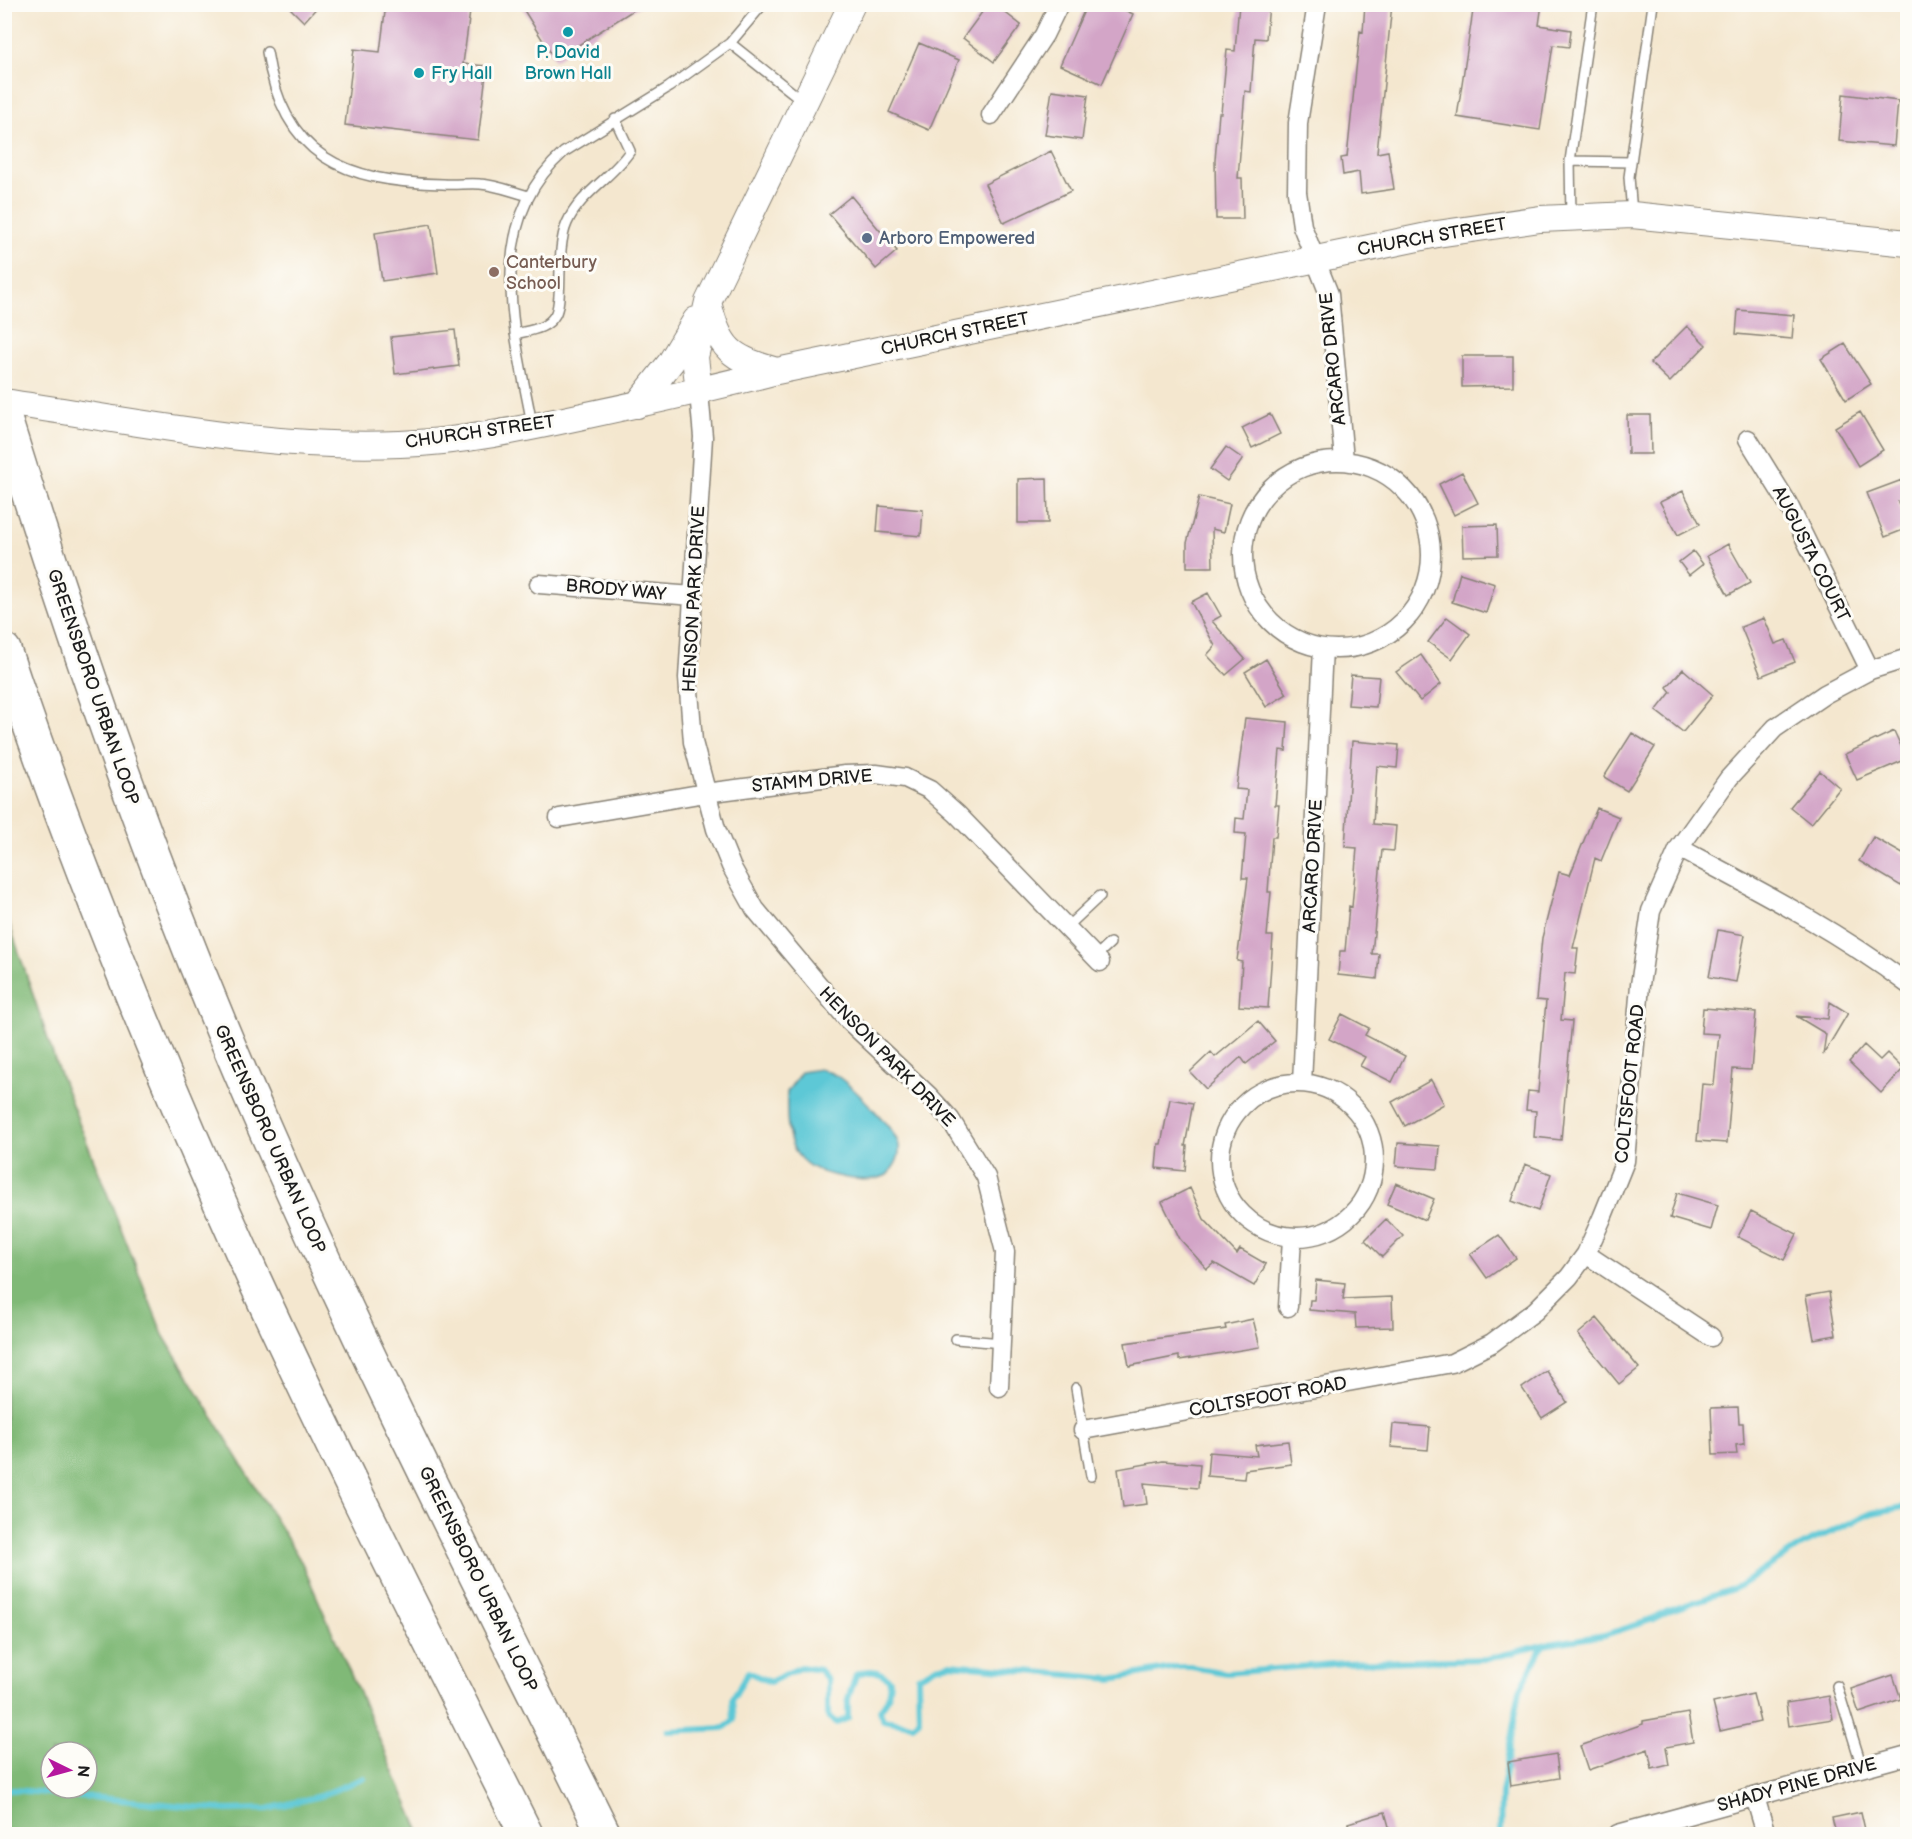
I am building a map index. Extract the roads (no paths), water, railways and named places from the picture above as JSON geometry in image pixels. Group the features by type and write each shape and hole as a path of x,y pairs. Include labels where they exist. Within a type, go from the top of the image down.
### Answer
{"highway":[{"name":"GREENSBORO URBAN LOOP","path":"4,416 62,599 123,776 221,1026 354,1325 604,1834"},
{"path":"4,650 102,922 202,1163 310,1398 525,1834"}],"street":[{"path":"637,405 671,362 708,302 803,101 852,4"},
{"path":"991,115 1044,34 1059,4"},
{"name":"ARCARO DRIVE","path":"1317,4 1299,123 1297,192 1302,226 1329,294 1344,460"},
{"name":"CHURCH STREET","path":"4,402 248,437 313,443 433,442 533,426 637,405 699,392 777,371 1459,231 1571,216 1632,215 1908,243"},
{"path":"708,302 714,330 724,346 737,357 777,371"},
{"path":"699,392 695,357 708,302"},
{"name":"HENSON PARK DRIVE","path":"699,392 703,437 688,641 689,710 693,742 705,793 731,866 755,909 848,1020 930,1096 950,1119 986,1177 1005,1252 999,1387"},
{"name":"AUGUSTA COURT","path":"1748,439 1787,502 1870,670"},
{"path":"1344,460 1373,467 1382,472 1399,483 1419,506 1430,535 1431,565 1423,594 1406,620 1382,638 1353,648 1323,648 1293,638 1268,619 1250,592 1243,560 1247,528 1260,500 1283,477 1312,463 1344,460"},
{"name":"BRODY WAY","path":"539,584 693,596"},
{"name":"ARCARO DRIVE","path":"1302,1083 1323,648"},
{"name":"COLTSFOOT ROAD","path":"1083,1431 1452,1363 1492,1344 1535,1311 1569,1277 1586,1254 1625,1161 1640,985 1651,911 1679,848 1729,778 1774,728 1825,694 1870,670 1908,658"},
{"name":"STAMM DRIVE","path":"560,819 705,793 845,775 876,774 905,778 930,790 957,814 1097,959"},
{"path":"1679,848 1808,916 1864,951 1908,984"},
{"path":"1302,1083 1331,1091 1355,1109 1370,1135 1374,1165 1366,1194 1348,1218 1322,1234 1292,1238 1263,1230 1239,1212 1224,1185 1220,1155 1228,1126 1246,1102 1272,1087 1302,1083"},
{"path":"1288,1307 1292,1238"},
{"path":"1586,1254 1711,1337"},
{"name":"SHADY PINE DRIVE","path":"1618,1834 1908,1755"},
{"path":"1755,1797 1766,1834"}],"lane":[{"path":"533,426 515,334 509,276 516,236 529,196 555,161 615,119 669,87 729,43 763,4"},
{"path":"1571,216 1570,161 1593,4"},
{"path":"1632,215 1629,177 1653,4"},
{"path":"729,43 803,101"},
{"path":"267,51 272,81 281,107 314,152 332,164 382,178 443,184 481,184 529,196"},
{"path":"515,334 548,325 557,312 558,252 566,224 583,197 623,162 630,151 615,119"},
{"path":"1570,161 1631,162"},
{"path":"1067,927 1100,896"},
{"path":"1097,959 1110,943"},
{"path":"956,1339 1002,1343"},
{"path":"1076,1388 1091,1476"},
{"path":"1837,1686 1862,1767"}],"water":[{"path":"820,1069 837,1076 853,1089 890,1129 899,1150 895,1165 887,1175 876,1179 859,1180 824,1173 811,1167 794,1150 788,1125 787,1092 801,1072"}],"waterway":[{"path":"668,1731 724,1728 734,1720 732,1700 748,1672 770,1682 801,1667 820,1670 828,1680 828,1716 837,1723 848,1718 848,1699 856,1675 870,1671 878,1672 890,1680 888,1698 880,1710 883,1720 913,1725 919,1720 918,1677 936,1667 950,1664 1112,1679 1177,1667 1227,1673 1344,1663 1487,1659 1543,1645 1605,1635 1651,1620 1668,1611 1736,1588 1802,1545 1872,1513 1908,1506"},
{"path":"1500,1834 1501,1794 1520,1690 1543,1645"},
{"path":"4,1789 227,1810 268,1809 320,1796 364,1778"}],"place":[{"name":"P. David Brown Hall","path":"568,32"},
{"name":"Fry Hall","path":"419,73"},
{"name":"Arboro Empowered","path":"867,238"},
{"name":"Canterbury School","path":"494,272"}]}
